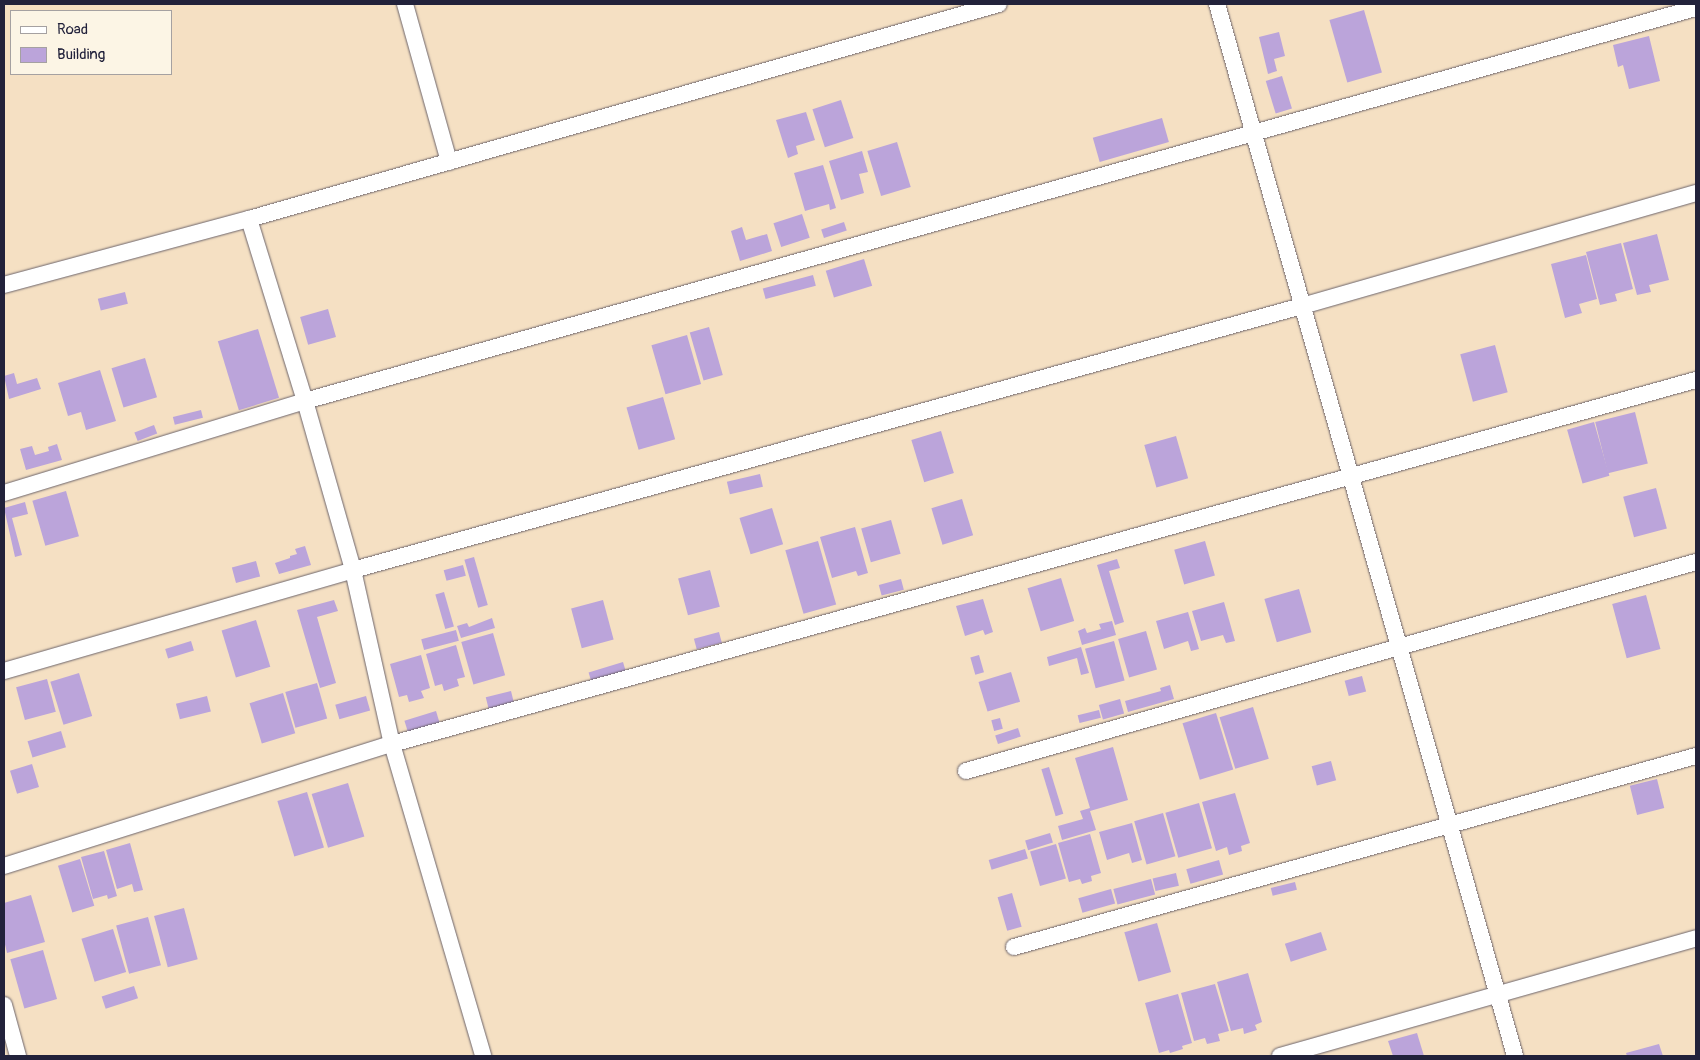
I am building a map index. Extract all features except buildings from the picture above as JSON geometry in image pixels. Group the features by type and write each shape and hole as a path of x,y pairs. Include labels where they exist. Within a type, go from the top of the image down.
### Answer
{"street":[{"path":"405,4 448,162"},
{"path":"4,285 249,219 999,4"},
{"path":"1217,4 1515,1056"},
{"path":"4,493 305,401 1253,131 1696,8"},
{"path":"4,671 353,570 1302,306 1696,193"},
{"path":"249,219 305,401 353,570 392,744 483,1056"},
{"path":"4,866 392,744 1351,478 1696,380"},
{"path":"966,771 1696,562"},
{"path":"1014,947 1696,756"},
{"path":"1280,1056 1696,938"},
{"path":"4,1005 18,1056"}]}
